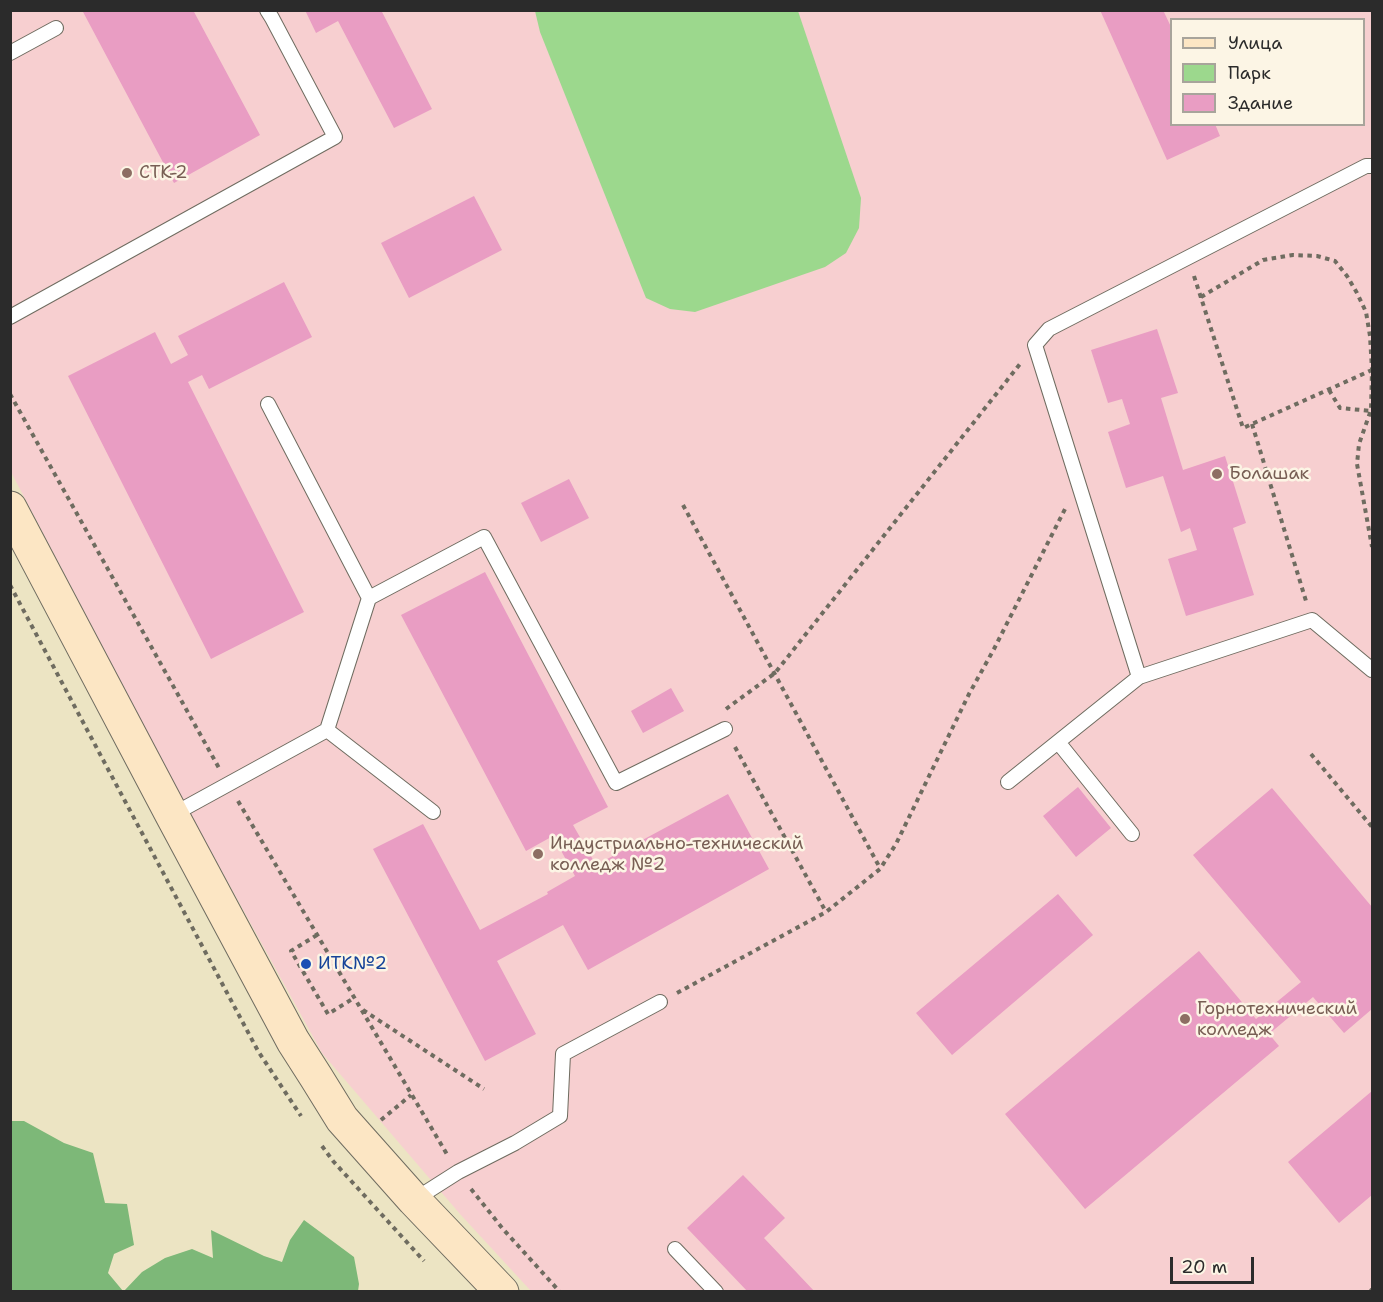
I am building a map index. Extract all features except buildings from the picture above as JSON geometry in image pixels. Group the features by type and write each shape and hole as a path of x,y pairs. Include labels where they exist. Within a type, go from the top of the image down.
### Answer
{"street":[{"path":"10,508 293,1041 342,1119 414,1200 502,1292"}],"lane":[{"path":"10,317 335,137 267,10"},
{"path":"10,53 56,28"},
{"path":"1139,677 1035,345 1049,329 1366,166 1372,166"},
{"path":"268,404 369,598"},
{"path":"172,815 327,730 369,598 484,537 616,783 725,729"},
{"path":"1008,782 1139,677 1312,620 1372,670"},
{"path":"327,730 433,812"},
{"path":"1058,742 1132,834"},
{"path":"414,1200 458,1172 515,1143 560,1116 563,1054 660,1002"},
{"path":"675,1249 716,1292"}],"path":[{"path":"1201,297 1263,260 1293,255 1317,256 1335,261 1352,284 1366,312 1372,370 1372,410 1359,444 1357,464 1372,547"},
{"path":"1188,258 1243,428 1372,370"},
{"path":"826,912 718,716 775,673 1035,345"},
{"path":"1329,390 1340,408 1372,410"},
{"path":"10,394 228,784 458,1172 503,1229 560,1292"},
{"path":"1252,424 1312,620"},
{"path":"660,1002 826,912 880,869 896,844 969,694 1078,483"},
{"path":"683,505 880,869"},
{"path":"1311,754 1372,827"},
{"path":"317,935 291,951 328,1014 355,998"},
{"path":"362,1010 484,1089"}],"shaded area":[{"path":"10,11 1372,11 1372,1291 531,1291 460,1214 322,1053 192,817 11,472"}],"green space":[{"path":"535,11 798,11 861,198 859,228 846,253 825,267 695,312 670,309 646,298 540,32"},
{"path":"11,1121 24,1121 64,1143 93,1153 105,1203 127,1204 134,1245 114,1254 108,1273 123,1291 11,1291"},
{"path":"304,1220 354,1257 359,1284 358,1291 124,1291 142,1272 165,1258 192,1249 213,1258 211,1230 264,1256 282,1262 290,1240"}],"place":[{"name":"СТК-2","path":"127,173"},
{"name":"Болашак","path":"1217,474"},
{"name":"Индустриально-технический колледж №2","path":"538,854"},
{"name":"ИТК№2","path":"306,964"},
{"name":"Горнотехнический колледж","path":"1185,1019"}]}
